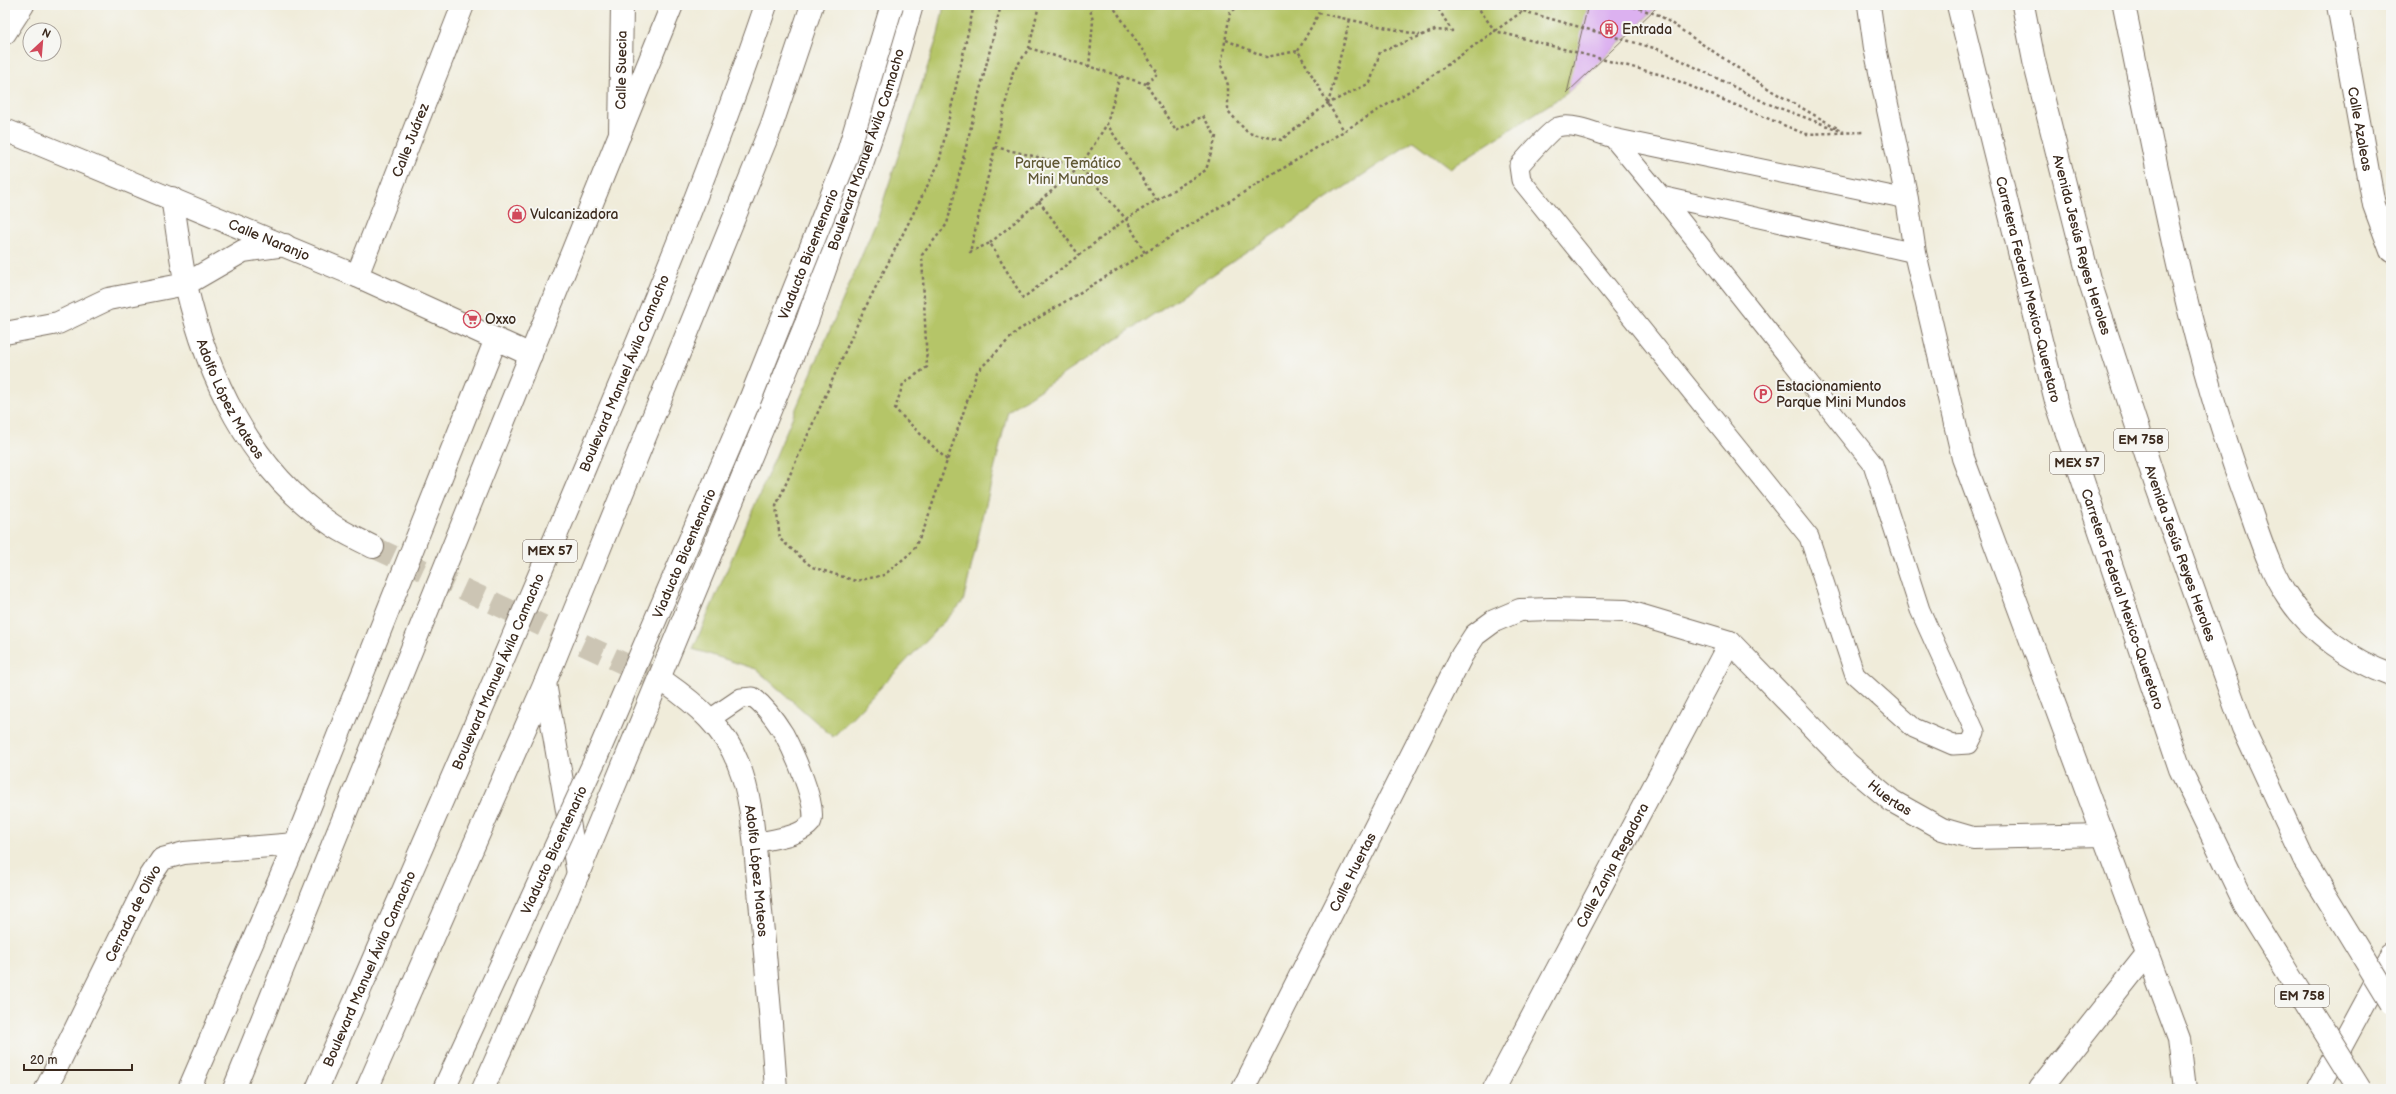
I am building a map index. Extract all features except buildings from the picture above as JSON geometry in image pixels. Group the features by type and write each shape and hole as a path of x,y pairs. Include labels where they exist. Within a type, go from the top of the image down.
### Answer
{"main road":[{"path":"5,33 23,5"},
{"name":"Calle Juárez","path":"357,276 463,5"},
{"name":"Calle Suecia","path":"620,134 622,5"},
{"path":"234,1089 672,5"},
{"name":"Boulevard Manuel Ávila Camacho","path":"317,1089 549,553 673,259 729,113 766,5"},
{"name":"MEX 57","path":"367,1089 544,683 771,127 812,5"},
{"name":"Viaducto Bicentenario","path":"444,1089 596,758 749,402 846,159 892,5"},
{"name":"Boulevard Manuel Ávila Camacho","path":"483,1089 578,874 807,320 888,89 912,5"},
{"path":"1869,5 1875,48 1907,199 1915,253 1962,458 2179,1038 2185,1089"},
{"name":"Carretera Federal Mexico-Queretaro","path":"1958,5 2056,401 2180,769 2245,904"},
{"name":"Avenida Jesús Reyes Heroles","path":"2023,5 2034,61 2089,279 2155,482 2243,728 2304,860 2391,1004"},
{"path":"2124,5 2176,263 2231,456 2267,556 2287,597 2322,638 2374,669 2391,675"},
{"name":"Calle Azaleas","path":"2338,5 2383,198 2391,251"},
{"name":"Calle Naranjo","path":"5,130 285,245 531,355"},
{"name":"Adolfo López Mateos","path":"172,198 186,284 201,342 218,384 244,432 265,462 305,504 328,522 372,547"},
{"path":"5,333 58,323 108,299 186,284 243,251 285,245"},
{"path":"189,1089 295,844 496,339"},
{"name":"Calle Huertas","path":"1243,1089 1462,655 1475,635 1494,621 1520,610 1551,608 1626,612 1730,642"},
{"name":"Huertas","path":"1730,642 1848,764 1892,801 1942,828 1973,838 2103,835"},
{"name":"Calle Zanja Regadora","path":"1494,1089 1730,642"},
{"path":"544,683 578,874"},
{"name":"Adolfo López Mateos","path":"666,683 690,699 710,719 738,762 750,806 776,1089"},
{"name":"Cerrada de Olivo","path":"46,1089 150,877 162,859 184,853 295,844"},
{"name":"EM 758","path":"2245,904 2360,1089"},
{"path":"2040,1089 2147,954"},
{"path":"2318,1089 2391,954"}],"lane":[{"path":"1613,138 1661,196 1873,464 1920,610 1975,732 1969,744 1953,745 1914,728 1855,675 1809,537 1521,180 1519,166 1558,127 1571,126 1613,138 1907,199"},
{"path":"1661,196 1915,253"},
{"path":"710,719 741,698 753,697 761,703 784,734 803,775 813,810 812,822 803,830 754,843"}],"path":[{"path":"974,5 939,163 860,318 776,506 780,539 812,567 856,581 884,575 913,551 926,526 977,372 1017,331 1416,87 1523,11 1524,5"},
{"path":"947,460 895,409 903,384 927,367 922,255 947,224 1001,5"},
{"path":"1039,5 1028,48 1013,72 970,252 990,243 1080,167 1107,124 1120,76"},
{"path":"1089,5 1093,21 1089,67"},
{"path":"1112,5 1158,73 1146,84"},
{"path":"1240,5 1230,13 1221,65 1228,85 1228,112 1248,133 1281,140 1327,104 1370,83 1380,52 1435,30 1452,31 1436,5"},
{"path":"1313,5 1319,13 1421,36"},
{"path":"1476,5 1494,31 1666,76 1806,134 1893,132"},
{"path":"1513,5 1523,11 1661,50 1766,103 1846,133"},
{"path":"1628,5 1659,15 1772,91 1846,133"},
{"path":"1298,51 1319,13"},
{"path":"1327,104 1350,19"},
{"path":"1226,40 1266,57 1298,51"},
{"path":"990,243 1023,298 1126,219 1206,170 1216,137 1203,116 1176,131 1146,84 1028,48"},
{"path":"1298,51 1344,132"},
{"path":"1107,124 1156,200"},
{"path":"995,147 1080,167 1126,219 1145,253"},
{"path":"1039,201 1079,255"}],"green space":[{"name":"Parque Temático Mini Mundos","path":"944,5 1657,7 1567,93 1450,168 1414,141 1008,411 963,602 833,737 756,669 693,649 877,220 938,35"}],"tunnel":[{"path":"373,547 666,683"}],"place":[{"name":"Entrada","path":"1609,29"},
{"name":"Vulcanizadora","path":"517,214"},
{"name":"Oxxo","path":"472,319"},
{"name":"Estacionamiento Parque Mini Mundos","path":"1763,394"}]}
